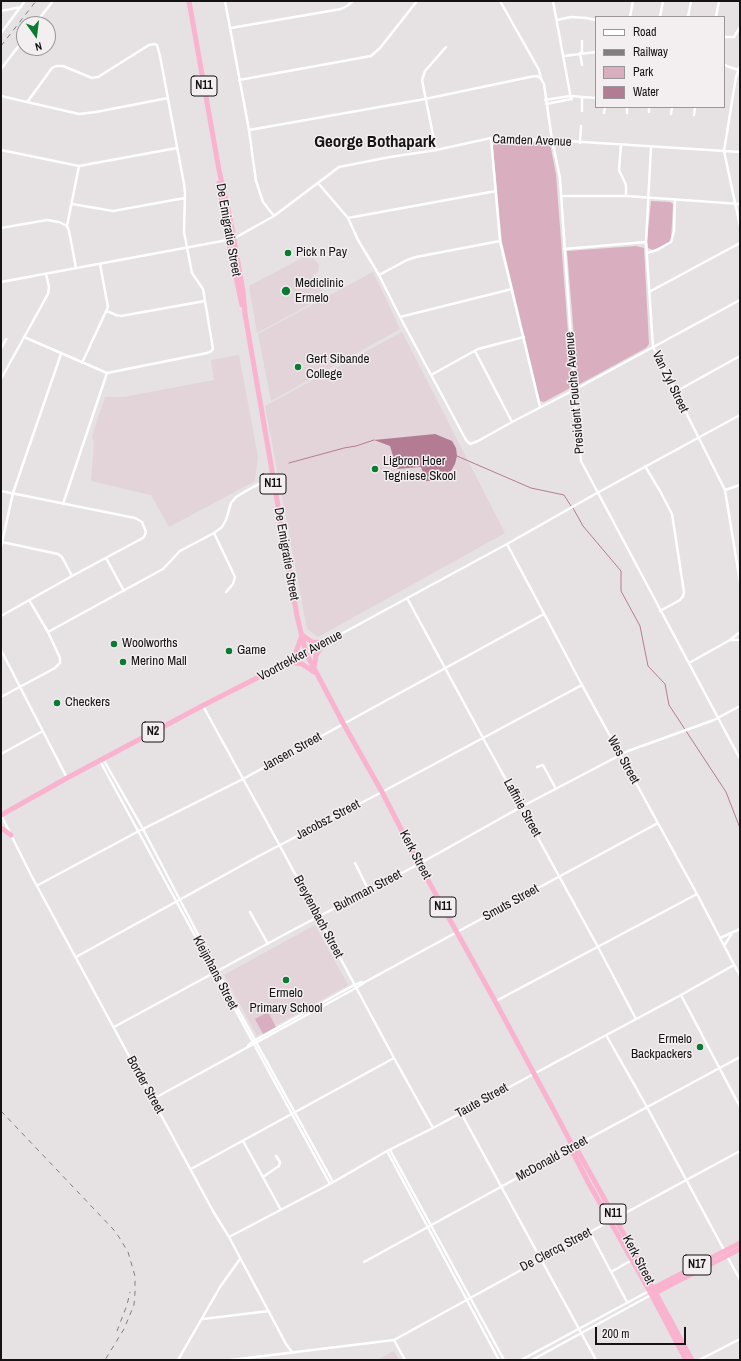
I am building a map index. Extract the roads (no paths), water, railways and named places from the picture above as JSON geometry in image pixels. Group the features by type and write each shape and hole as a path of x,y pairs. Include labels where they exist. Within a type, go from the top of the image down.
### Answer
{"highway":[{"name":"De Emigratie Street","path":"188,1 219,170 241,303 245,314 272,478 301,635 306,653"},
{"path":"287,662 302,664 316,671 316,655 324,643 312,642 301,635 293,660"},
{"name":"Voortrekker Avenue","path":"1,815 202,706 306,653"},
{"name":"Kerk Street","path":"306,653 382,792 419,864 496,1001 573,1147 652,1291 692,1360"},
{"path":"1,828 11,835"},
{"name":"Kerk Street","path":"613,1220 632,1260 652,1291 686,1360"},
{"name":"N17","path":"652,1291 726,1253 740,1243"},
{"name":"N17","path":"726,1253 740,1249"}],"street":[{"path":"1,32 25,1"},
{"path":"41,16 53,1"},
{"path":"225,1 249,130 256,181 263,202 274,216"},
{"path":"231,28 337,10 347,6 353,1"},
{"path":"240,80 371,56 380,48 417,1"},
{"name":"President Fouche Avenue","path":"500,1 539,70 544,84 552,140 560,178 580,458 597,493 740,759"},
{"path":"553,1 564,56 570,98"},
{"path":"630,16 633,1"},
{"path":"660,16 663,1"},
{"path":"688,16 691,1"},
{"path":"716,16 719,1"},
{"path":"1,11 21,6"},
{"path":"557,20 571,17 595,20"},
{"path":"725,37 734,37 740,27"},
{"path":"582,41 582,65"},
{"path":"24,337 107,373 210,352 213,347 202,288 192,274 184,226 184,184 157,45 149,45 98,77 92,78 63,66 56,66 52,68 28,101"},
{"path":"436,150 422,80 423,75 446,47"},
{"path":"1,69 16,49"},
{"path":"564,56 595,52"},
{"path":"725,65 739,68 736,77 724,151 740,226"},
{"path":"249,130 425,99 534,76 541,79"},
{"path":"1,96 79,114 168,98"},
{"path":"546,100 578,97 595,98"},
{"path":"546,104 570,98"},
{"path":"582,98 582,111"},
{"path":"604,113 605,108"},
{"path":"627,108 627,113"},
{"path":"672,108 672,114"},
{"path":"694,115 695,108"},
{"path":"580,143 581,126"},
{"path":"491,138 500,241 540,407"},
{"name":"Camden Avenue","path":"1,282 231,240 274,216 339,168 344,166 436,150 491,138 552,140 580,143 621,144 740,152"},
{"path":"621,144 619,170 627,186 626,196"},
{"name":"Van Zyl Street","path":"651,146 646,242 653,347 674,392 725,490 740,582"},
{"path":"1,150 79,166 177,148"},
{"path":"76,268 67,226 79,166"},
{"path":"318,183 348,218 358,240 379,275 468,443 471,444 740,300"},
{"path":"348,218 496,191"},
{"path":"561,196 626,196 740,204"},
{"path":"72,204 113,211 185,198"},
{"path":"647,253 657,250 671,242 674,231 675,200"},
{"path":"1,228 47,220 59,222 67,226"},
{"path":"379,275 407,260 416,257 500,241"},
{"path":"564,249 646,242"},
{"path":"650,292 740,243"},
{"path":"82,363 107,311 107,301 100,264"},
{"path":"1,379 48,294 49,287 46,274"},
{"path":"400,317 512,289"},
{"path":"107,311 121,316 205,301"},
{"path":"431,374 475,351 524,337"},
{"path":"1,348 6,339"},
{"path":"475,351 512,422"},
{"path":"1,547 12,493 61,354"},
{"path":"674,392 740,356"},
{"path":"63,504 107,373"},
{"name":"Voortrekker Avenue","path":"306,653 740,415"},
{"path":"645,466 672,514 684,592 680,600 660,611"},
{"path":"48,632 160,572 180,551 214,533 222,527 225,523 231,503 236,497 272,478"},
{"path":"725,490 740,485"},
{"path":"1,491 135,518 142,522 146,530 146,534 143,538 2,616 1,612"},
{"path":"214,533 235,575 234,582 226,592"},
{"path":"2,542 58,554 62,557 72,576"},
{"name":"Wes Street","path":"507,544 740,976"},
{"path":"106,558 124,591"},
{"name":"Laffnie Street","path":"407,598 444,668 560,876 636,1019"},
{"path":"1,697 55,668 60,663 60,658 48,632 29,600"},
{"name":"Jansen Street","path":"38,885 139,831 243,779 544,614"},
{"path":"689,663 730,640 740,632"},
{"path":"730,640 740,640"},
{"path":"1,650 67,778"},
{"name":"Jacobsz Street","path":"76,957 582,685"},
{"name":"Breytenbach Street","path":"202,706 433,1128"},
{"name":"Buhrman Street","path":"114,1027 419,864 521,807 628,751 718,718 740,706"},
{"path":"1,754 42,731"},
{"name":"Kleijnhans Street","path":"102,760 143,829 216,972"},
{"name":"Kleijnhans Street","path":"102,760 176,902 216,972 330,1184"},
{"path":"537,767 543,765 556,789"},
{"name":"Border Street","path":"1,815 213,1211 229,1237 286,1344 292,1352"},
{"name":"Smuts Street","path":"254,1042 658,823"},
{"path":"355,863 369,891"},
{"path":"496,1001 697,894"},
{"path":"250,912 268,944"},
{"path":"720,938 740,929"},
{"path":"724,946 728,938 733,933"},
{"name":"Taute Street","path":"229,1237 330,1184 734,965"},
{"name":"Smuts Street","path":"153,1099 354,984 365,982"},
{"path":"680,995 740,1107"},
{"path":"606,1035 647,1107 740,1280"},
{"name":"McDonald Street","path":"364,1262 740,1057"},
{"path":"191,1169 394,1058"},
{"name":"Kleijnhans Street","path":"293,1113 333,1182"},
{"path":"461,1113 596,1360"},
{"path":"243,1141 281,1210"},
{"path":"389,1151 504,1360"},
{"path":"389,1151 427,1227 499,1360"},
{"name":"De Clercq Street","path":"394,1340 541,1258 740,1151"},
{"path":"263,1177 279,1166 280,1162 276,1156"},
{"path":"590,1232 627,1302"},
{"path":"178,1360 203,1319 220,1287 240,1259"},
{"path":"611,1272 632,1260"},
{"path":"521,1360 627,1302 652,1291"},
{"path":"532,1360 652,1291"},
{"path":"203,1319 269,1311"},
{"path":"699,1360 740,1339"},
{"path":"231,1360 394,1340 406,1360"}],"water":[{"path":"435,434 452,441 456,448 457,456 451,471 438,476 433,481 426,481 421,467 397,469 390,446 374,440"}],"waterway":[{"path":"289,463 374,440"},
{"path":"457,456 531,488 564,495 571,506"},
{"path":"573,508 583,526 621,571 621,591 640,626 648,666 665,684 669,705 726,792 740,828"}],"railway":[{"path":"1,46 36,1"},
{"path":"1,1111 113,1229 128,1252 135,1276 134,1305 124,1329 105,1360"},
{"path":"117,1331 127,1305 130,1292"}],"place":[{"name":"Pick n Pay","path":"288,253"},
{"name":"Mediclinic Ermelo","path":"286,291"},
{"name":"Gert Sibande College","path":"298,367"},
{"name":"Ligbron Hoer Tegniese Skool","path":"375,469"},
{"name":"Woolworths","path":"114,644"},
{"name":"Game","path":"229,651"},
{"name":"Merino Mall","path":"123,662"},
{"name":"Checkers","path":"57,703"},
{"name":"Ermelo Primary School","path":"286,980"},
{"name":"Ermelo Backpackers","path":"700,1047"}],"district":[{"name":"George Bothapark","path":"375,142"}]}
